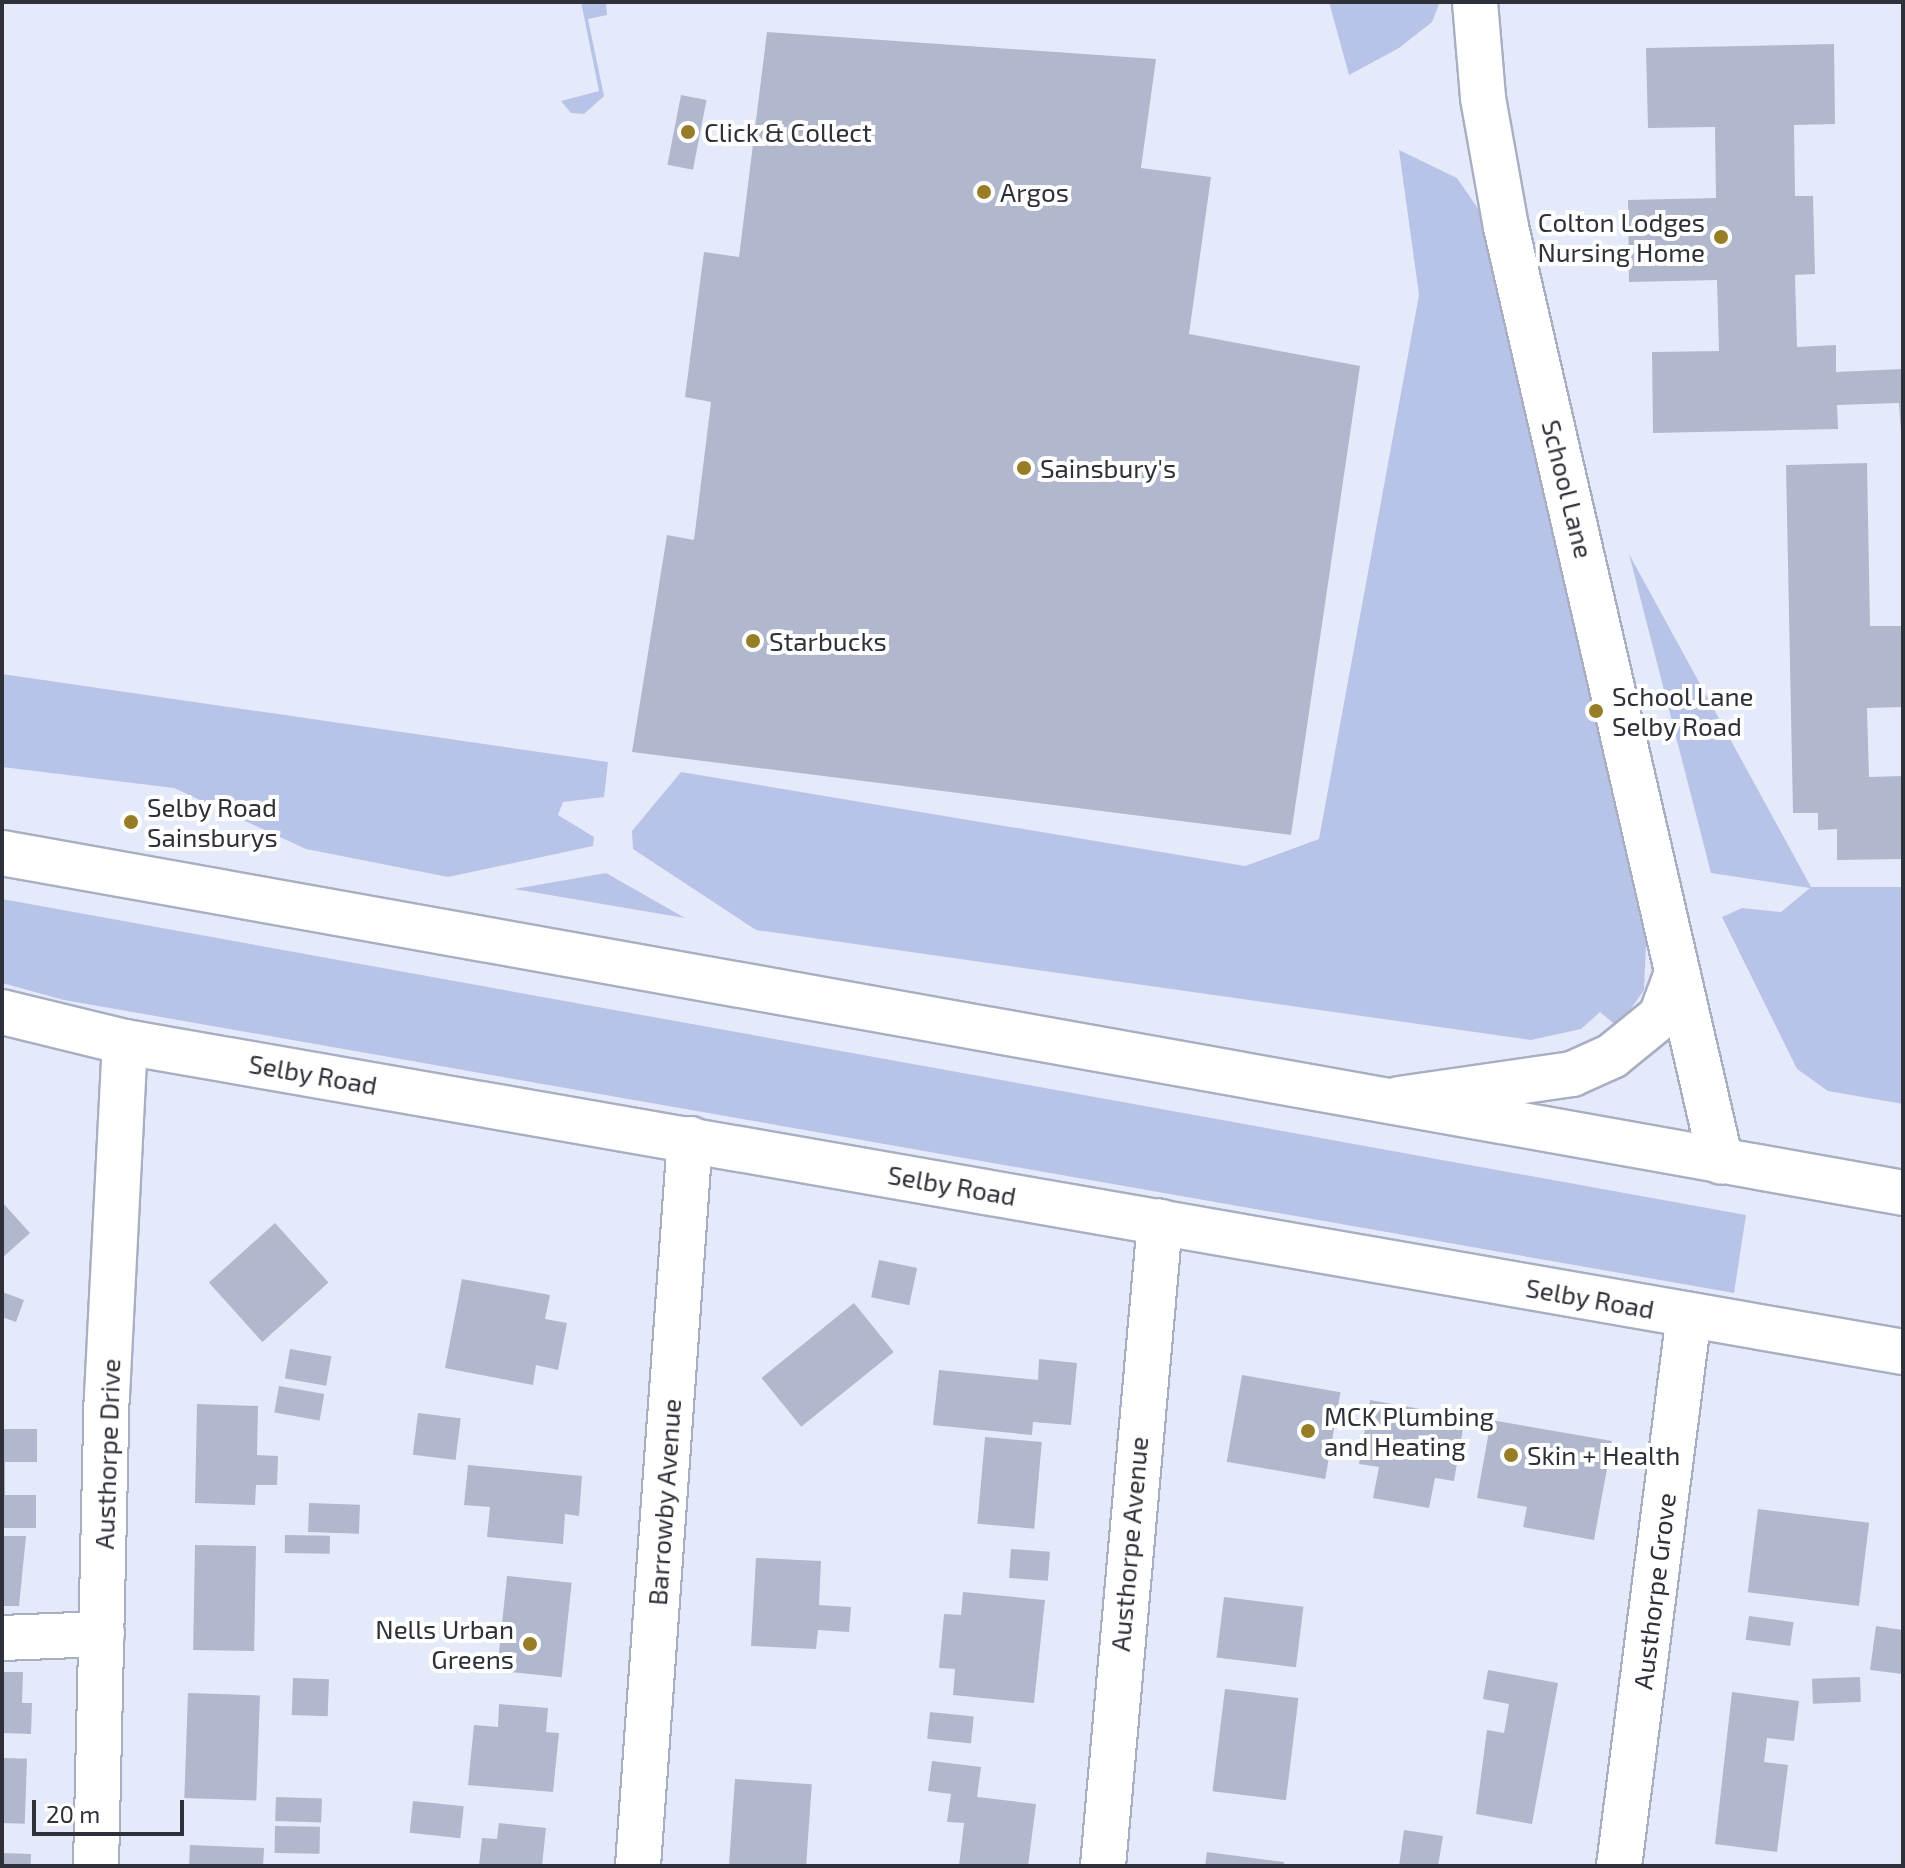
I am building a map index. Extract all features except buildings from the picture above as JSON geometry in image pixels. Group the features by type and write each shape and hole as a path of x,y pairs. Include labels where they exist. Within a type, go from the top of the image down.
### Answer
{"street":[{"name":"School Lane","path":"1475,2 1483,98 1506,227 1721,1162"},
{"path":"2,853 1399,1099 1721,1162 1903,1193"},
{"path":"1399,1099 1572,1074 1612,1056 1661,1016 1677,973"},
{"name":"Selby Road","path":"2,1012 125,1042 1903,1352"},
{"name":"Austhorpe Drive","path":"96,1866 125,1042"},
{"name":"Barrowby Avenue","path":"638,1866 690,1139"},
{"name":"Austhorpe Avenue","path":"1103,1866 1160,1222"},
{"name":"Austhorpe Grove","path":"1619,1866 1689,1315"},
{"path":"2,1638 102,1634"}],"shaded area":[{"path":"581,2 606,2 607,15 588,19 604,96 584,114 571,113 561,101 599,91"},
{"path":"1329,2 1440,2 1432,22 1399,48 1349,75"},
{"path":"1399,150 1457,178 1479,210 1646,944 1644,990 1618,1027 1600,1012 1581,1029 1531,1040 756,930 633,849 632,831 681,772 1245,866 1319,839 1419,295"},
{"path":"1629,554 1811,887 1903,887 1903,1104 1828,1091 1797,1069 1722,917 1742,908 1781,912 1810,888 1711,873"},
{"path":"2,674 608,762 604,797 563,802 558,815 594,837 593,846 448,877 306,849 174,788 2,767"},
{"path":"606,873 685,918 514,889"},
{"path":"2,899 1746,1215 1734,1293 64,1000 2,983"}],"place":[{"name":"Click & Collect","path":"688,132"},
{"name":"Argos","path":"984,192"},
{"name":"Colton Lodges Nursing Home","path":"1721,237"},
{"name":"Sainsbury's","path":"1024,468"},
{"name":"Starbucks","path":"753,641"},
{"name":"School Lane Selby Road","path":"1596,711"},
{"name":"Selby Road Sainsburys","path":"131,822"},
{"name":"MCK Plumbing and Heating","path":"1308,1431"},
{"name":"Skin + Health","path":"1511,1455"},
{"name":"Nells Urban Greens","path":"530,1644"}]}
